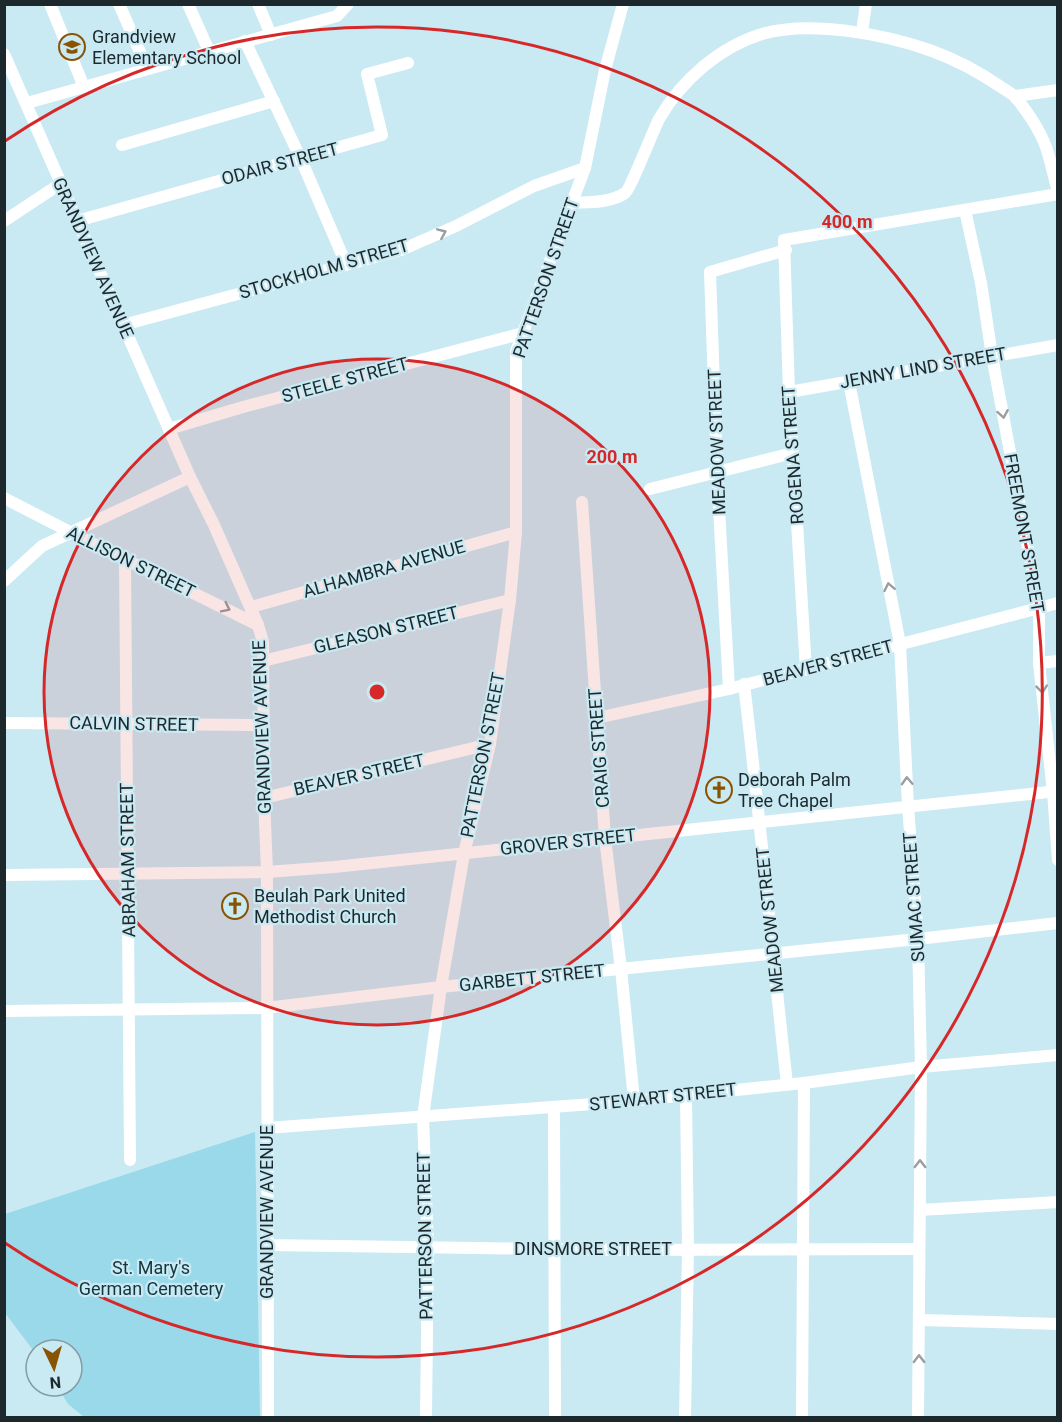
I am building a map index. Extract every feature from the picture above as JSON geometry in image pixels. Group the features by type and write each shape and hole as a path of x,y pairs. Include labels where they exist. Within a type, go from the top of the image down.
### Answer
{"street":[{"path":"50,4 84,87"},
{"path":"119,4 147,68"},
{"path":"188,4 209,51"},
{"path":"258,4 271,35"},
{"path":"27,103 337,16 348,4"},
{"name":"PATTERSON STREET","path":"426,1418 428,1248 423,1117 441,987 464,854 490,744 510,600 516,532 516,351 585,168 605,70 623,4"},
{"path":"862,32 866,4"},
{"path":"572,203 603,201 628,192 654,129 672,98 704,66 733,47 762,34 787,30 832,29 862,32 938,53 975,70 1015,96 1045,146 1058,193 785,245"},
{"path":"245,41 300,157 346,264"},
{"name":"GRANDVIEW AVENUE","path":"4,54 9,78 27,103 60,184 190,477 251,607 263,642 267,872 268,1418"},
{"name":"ODAIR STREET","path":"77,221 382,135 367,74 408,63"},
{"path":"1015,96 1058,90"},
{"path":"122,145 274,101"},
{"name":"STOCKHOLM STREET","path":"123,325 401,250 456,226 534,186 585,168"},
{"path":"4,221 60,184"},
{"name":"FREEMONT STREET","path":"965,210 981,283 992,356 1039,607 1039,663 1055,792 1058,860"},
{"name":"ROGENA STREET","path":"785,245 789,392 806,670"},
{"name":"MEADOW STREET","path":"729,689 717,472 710,272 785,245"},
{"name":"STEELE STREET","path":"169,429 243,407 523,333"},
{"name":"JENNY LIND STREET","path":"789,392 1058,345"},
{"name":"SUMAC STREET","path":"849,381 900,644 908,806 918,939 921,1066 918,1418"},
{"path":"650,489 793,453"},
{"path":"4,581 42,546 190,477"},
{"name":"ALLISON STREET","path":"4,498 258,625"},
{"name":"CRAIG STREET","path":"582,502 605,838 634,1100"},
{"name":"ALHAMBRA AVENUE","path":"251,607 516,532"},
{"name":"ABRAHAM STREET","path":"125,560 130,1160"},
{"name":"GLEASON STREET","path":"263,661 510,600"},
{"name":"BEAVER STREET","path":"597,718 806,670 1058,603"},
{"path":"1039,663 1058,661"},
{"name":"MEADOW STREET","path":"744,684 761,822 765,890 787,1084"},
{"name":"CALVIN STREET","path":"4,723 264,726"},
{"name":"BEAVER STREET","path":"264,798 490,744"},
{"name":"GROVER STREET","path":"4,875 267,872 464,854 1055,792"},
{"name":"GARBETT STREET","path":"4,1011 266,1008 441,987 1058,923"},
{"name":"STEWART STREET","path":"267,1128 554,1108 804,1083 921,1066 1058,1054"},
{"path":"802,1418 804,1083"},
{"path":"685,1418 688,1249 686,1095"},
{"path":"554,1108 555,1418"},
{"path":"920,1210 1058,1202"},
{"name":"DINSMORE STREET","path":"267,1245 555,1249 919,1249"},
{"path":"920,1320 1058,1324"}],"green space":[{"name":"St. Mary's German Cemetery","path":"255,1132 260,1417 84,1417 64,1398 84,1398 84,1338 24,1338 5,1313 5,1214"}],"place":[{"name":"Grandview Elementary School","path":"72,47"},
{"name":"Deborah Palm Tree Chapel","path":"719,790"},
{"name":"Beulah Park United Methodist Church","path":"235,906"}]}
